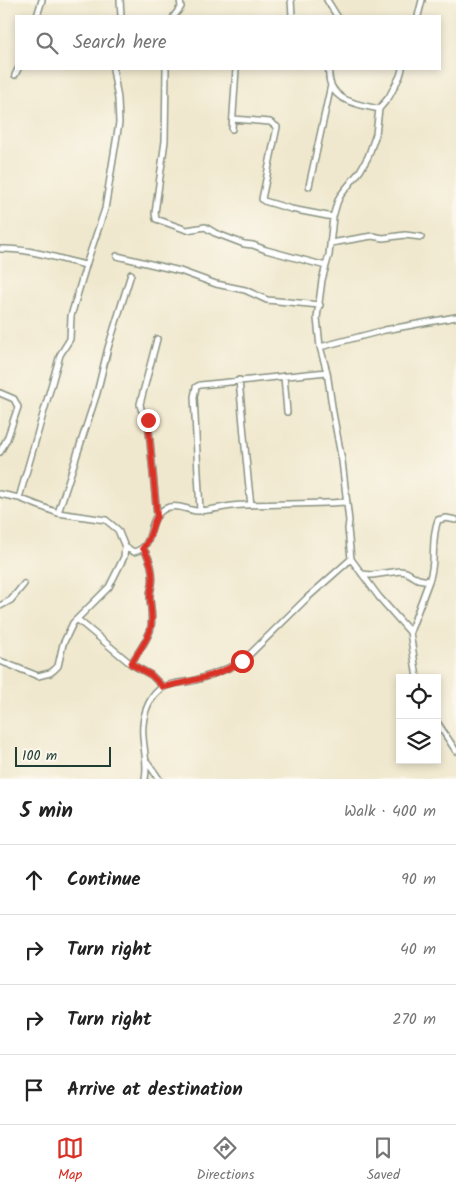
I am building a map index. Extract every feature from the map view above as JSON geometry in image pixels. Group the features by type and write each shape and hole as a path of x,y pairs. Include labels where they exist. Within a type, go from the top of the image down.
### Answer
{"street":[{"path":"36,15 42,0"},
{"path":"120,0 121,15"},
{"path":"175,15 181,7 180,0"},
{"path":"291,0 292,15"},
{"path":"327,0 336,15"},
{"path":"418,15 422,0"},
{"path":"15,75 18,70"},
{"path":"19,498 60,355 70,339 70,316 106,209 119,123 118,98 113,70"},
{"path":"166,70 165,134 155,214 156,219 187,230 205,227 215,233 244,244 253,244 266,250 326,266"},
{"path":"232,129 236,70"},
{"path":"329,70 328,76 332,85 344,100 379,109"},
{"path":"402,70 388,97 379,109 374,144 360,171 340,196 333,217 331,243 322,280 317,318 320,347 328,372 347,502 351,560 379,597 410,632"},
{"path":"309,186 332,85"},
{"path":"233,119 250,122 270,122 277,127 262,199 264,201 291,209 333,217"},
{"path":"331,243 372,236 383,238 405,235 421,237"},
{"path":"0,249 24,249 41,255 86,265"},
{"path":"117,256 180,271 216,284 245,290 267,300 320,305"},
{"path":"58,513 97,393 108,348 131,274"},
{"path":"320,347 384,330 456,317"},
{"path":"157,516 148,420 140,404 158,339"},
{"path":"200,511 194,397 196,388 200,385 238,380 270,379 328,372"},
{"path":"284,376 287,412"},
{"path":"238,380 246,451 247,483 251,505"},
{"path":"0,393 14,399 18,407 0,452"},
{"path":"0,494 19,498 58,513 106,520 118,530 125,547 124,557 109,587 73,623 63,644 58,666 50,673 38,676 0,661"},
{"path":"124,557 143,548 148,543 153,523 157,516 170,506 200,511 242,505 303,505 347,502"},
{"path":"416,674 410,632 433,570 434,541 438,520 446,518 456,520"},
{"path":"125,547 134,552"},
{"path":"131,664 148,635 151,625 152,608 150,594 152,571 150,560 143,548"},
{"path":"145,779 147,762 143,724 150,702 163,687 196,680 242,661 307,598 351,560"},
{"path":"362,574 372,575 400,571 406,572 418,579 429,581"},
{"path":"0,606 11,600 24,584"},
{"path":"77,619 131,664 151,675 163,687"},
{"path":"441,728 456,751"},
{"path":"147,762 158,779"}],"route":[{"path":"148,420 157,516 150,530 148,543 143,548 150,560 152,571 152,586 150,590 151,625 148,635 131,664 151,675 163,687 196,680 242,661"}]}
